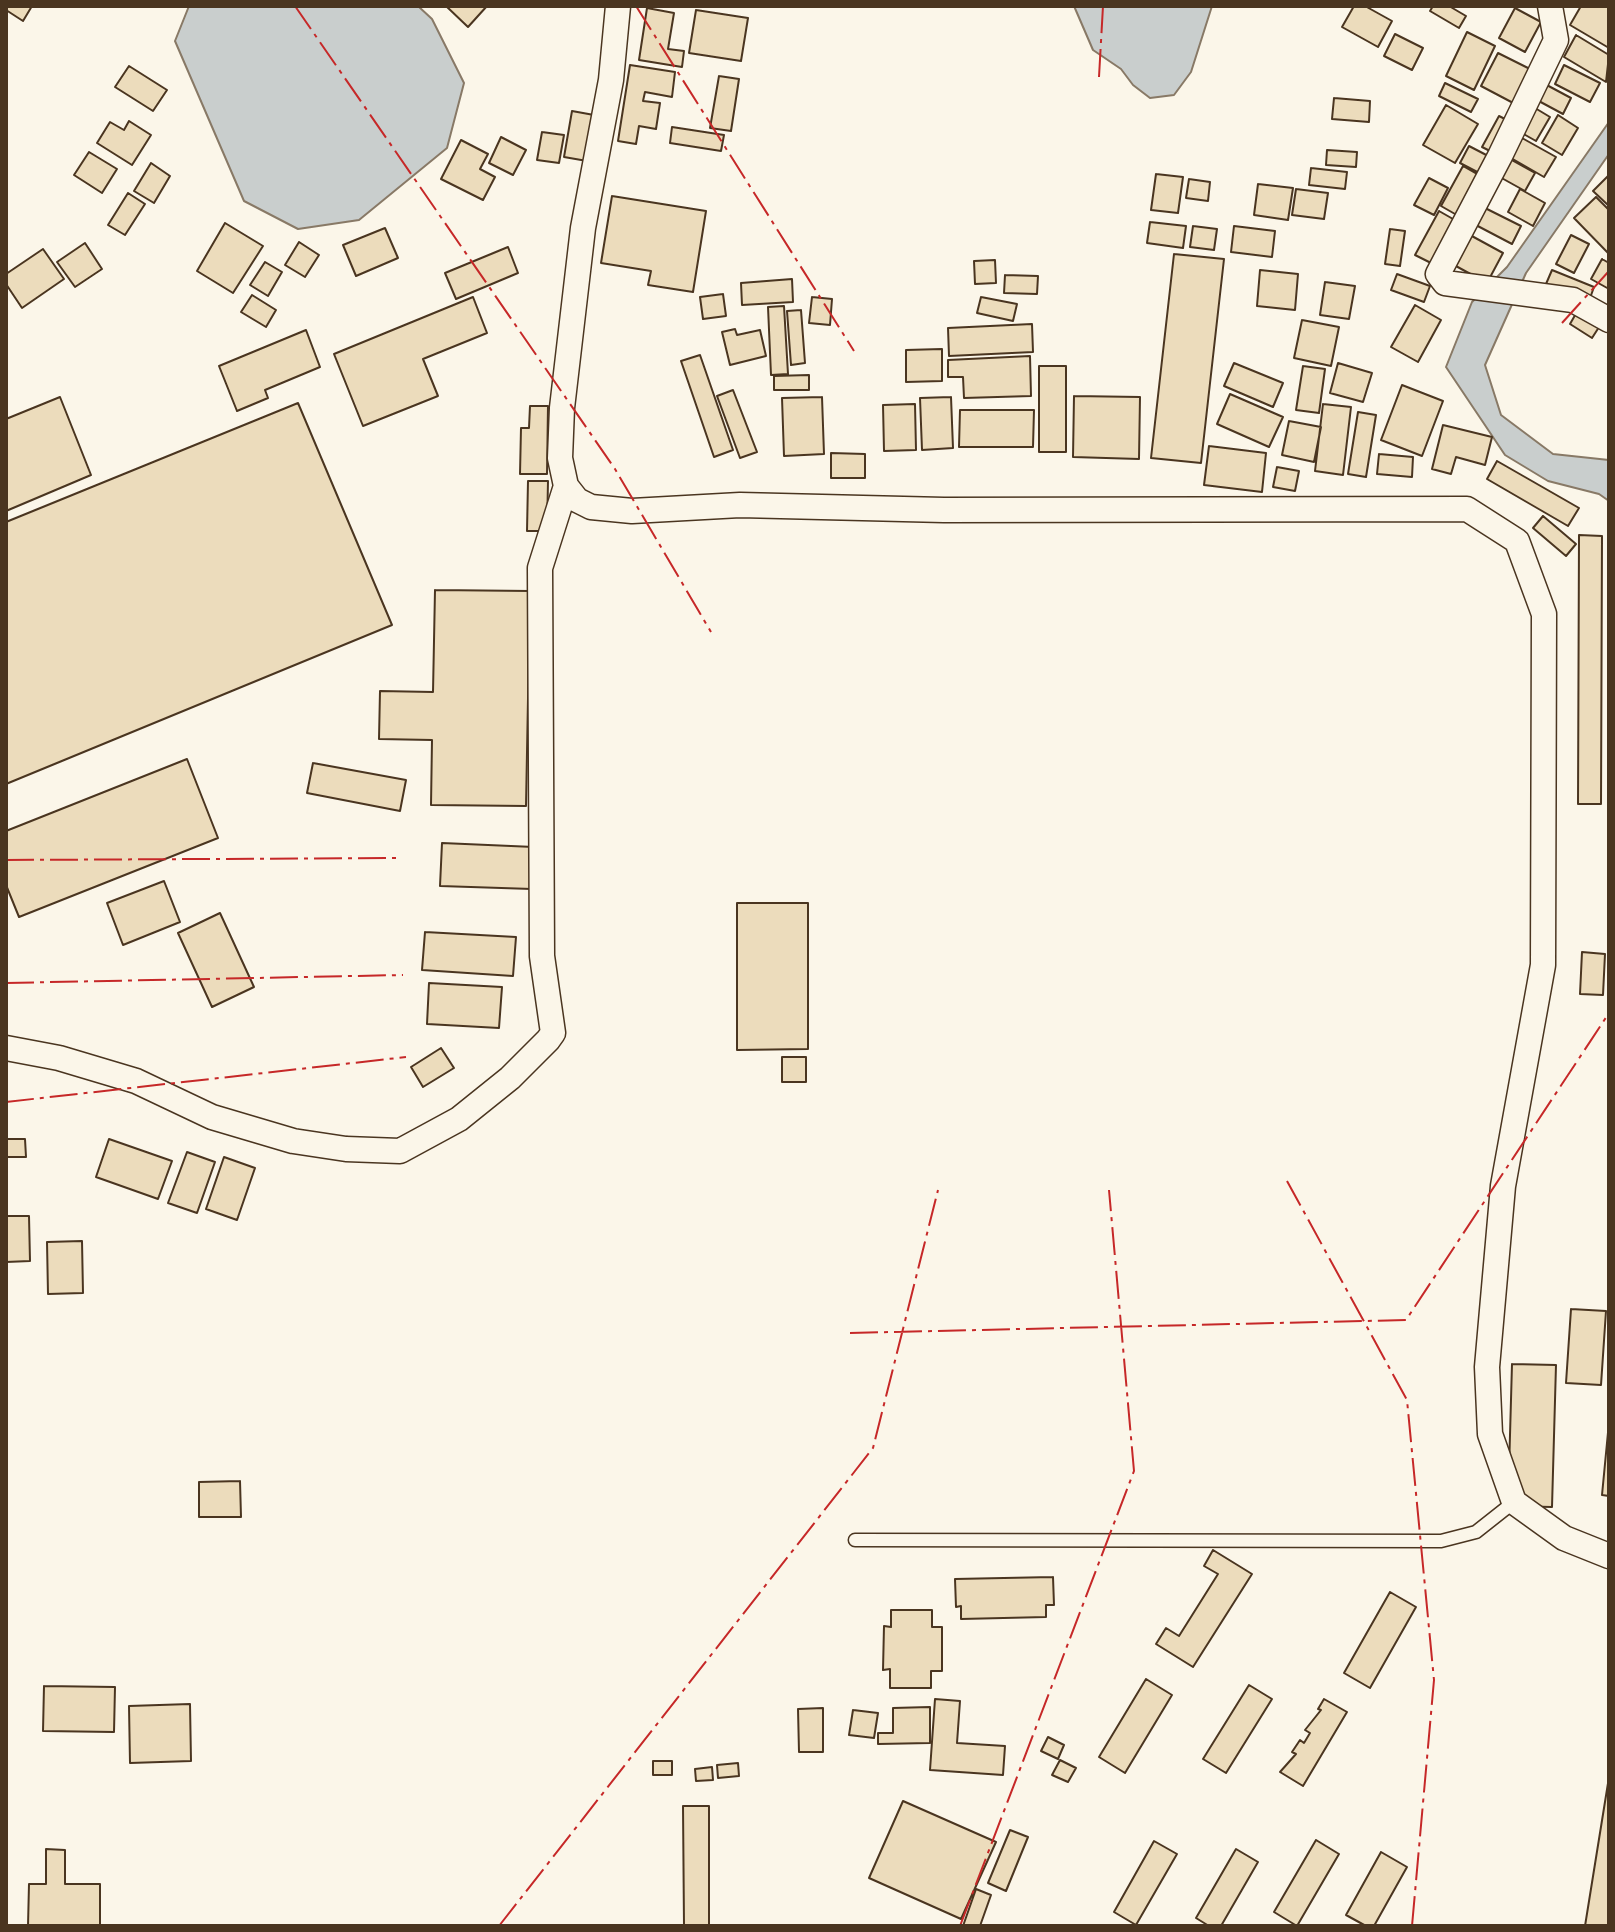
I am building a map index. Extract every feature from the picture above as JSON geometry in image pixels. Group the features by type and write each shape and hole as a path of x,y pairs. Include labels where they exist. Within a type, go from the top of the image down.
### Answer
{"street":[{"path":"618,6 611,80 583,228 562,408 560,458 570,496 591,507 632,511 740,505 944,510 1467,509 1517,541 1544,614 1543,965 1503,1186 1487,1367 1490,1434 1514,1502 1564,1538 1609,1556"},
{"path":"1550,6 1556,40 1438,274 1445,283 1459,286 1573,300 1609,320"},
{"path":"6,1048 59,1058 136,1081 212,1117 293,1141 346,1149 400,1151 459,1119 539,1049 553,1033 542,956 540,568 566,486"}],"lane":[{"path":"855,1540 1441,1541 1476,1532 1514,1502"}],"shaded area":[{"path":"189,6 418,6 432,19 464,83 447,148 359,220 298,229 244,201 175,41"},
{"path":"1074,6 1212,6 1191,72 1174,95 1150,98 1133,85 1121,69 1093,50"},
{"path":"1609,122 1609,154 1526,273 1485,365 1501,415 1553,454 1609,460 1609,501 1599,494 1548,481 1505,455 1446,367 1472,302 1507,267"}],"building":[{"path":"6,6 32,6 23,21 6,10"},
{"path":"446,6 487,6 468,27"},
{"path":"1354,6 1365,6 1392,21 1378,47 1342,27"},
{"path":"1433,6 1449,6 1466,16 1459,28 1430,11"},
{"path":"1581,6 1609,6 1609,48 1570,25"},
{"path":"647,8 674,13 668,49 684,51 682,67 639,60"},
{"path":"1515,8 1541,22 1525,52 1499,38"},
{"path":"696,10 748,18 741,61 689,53"},
{"path":"1467,32 1495,46 1474,90 1446,76"},
{"path":"1395,34 1423,48 1412,70 1384,56"},
{"path":"1576,35 1609,55 1606,82 1564,57"},
{"path":"1498,53 1534,71 1517,105 1481,86"},
{"path":"630,65 675,72 672,97 645,92 643,101 660,103 656,129 639,126 636,144 618,141"},
{"path":"1564,65 1600,83 1590,102 1555,84"},
{"path":"129,66 167,90 153,111 115,87"},
{"path":"719,76 739,79 731,131 710,128"},
{"path":"1445,83 1478,99 1471,112 1439,96"},
{"path":"1543,83 1571,98 1563,114 1535,99"},
{"path":"1334,98 1370,101 1369,122 1332,119"},
{"path":"1446,105 1478,124 1455,163 1423,145"},
{"path":"1535,108 1550,117 1536,141 1520,132"},
{"path":"572,111 594,115 587,161 564,157"},
{"path":"1558,115 1578,128 1562,155 1542,143"},
{"path":"1499,116 1513,123 1496,154 1482,147"},
{"path":"129,121 151,135 132,165 97,143 110,122 124,130"},
{"path":"672,127 724,135 721,151 670,143"},
{"path":"542,132 564,135 559,163 537,160"},
{"path":"501,137 526,150 513,175 489,163"},
{"path":"1522,138 1556,157 1544,177 1511,158"},
{"path":"461,140 488,154 480,169 495,177 483,200 441,179"},
{"path":"1469,146 1494,159 1485,176 1460,163"},
{"path":"1327,150 1357,152 1356,167 1326,165"},
{"path":"89,152 117,169 102,193 74,175"},
{"path":"1508,158 1535,173 1525,191 1498,176"},
{"path":"151,163 170,176 154,203 134,191"},
{"path":"1463,166 1484,178 1462,218 1441,206"},
{"path":"1311,168 1347,172 1345,189 1309,185"},
{"path":"1156,174 1183,177 1178,213 1151,210"},
{"path":"1609,175 1609,206 1593,191"},
{"path":"1429,178 1448,188 1434,215 1414,205"},
{"path":"1189,179 1210,182 1208,201 1186,198"},
{"path":"1258,184 1293,188 1288,220 1254,215"},
{"path":"1296,189 1328,193 1324,219 1292,215"},
{"path":"1520,189 1545,203 1533,226 1508,212"},
{"path":"128,193 145,204 125,235 108,225"},
{"path":"612,196 706,211 693,292 648,285 651,271 601,263"},
{"path":"1596,197 1609,210 1609,254 1574,218"},
{"path":"1481,206 1521,226 1512,244 1472,223"},
{"path":"1439,211 1460,223 1437,266 1415,255"},
{"path":"1150,222 1186,226 1183,248 1147,243"},
{"path":"225,223 263,246 233,293 197,271"},
{"path":"1193,226 1217,229 1214,250 1190,247"},
{"path":"1234,226 1275,231 1272,257 1231,252"},
{"path":"385,228 398,258 356,276 343,245"},
{"path":"1390,229 1405,231 1400,266 1385,264"},
{"path":"1470,235 1503,253 1487,283 1454,265"},
{"path":"1571,235 1589,244 1574,273 1556,264"},
{"path":"299,242 319,255 305,277 285,265"},
{"path":"85,243 102,269 75,287 57,262"},
{"path":"508,247 518,273 456,299 445,273"},
{"path":"43,249 64,279 22,308 6,284 6,274"},
{"path":"1174,254 1224,259 1201,463 1151,458"},
{"path":"1602,259 1609,263 1609,289 1591,279"},
{"path":"995,260 996,283 975,284 974,261"},
{"path":"265,262 282,272 268,296 250,285"},
{"path":"1260,270 1298,274 1295,310 1257,306"},
{"path":"1552,270 1594,287 1589,301 1546,284"},
{"path":"1397,274 1430,286 1424,302 1391,290"},
{"path":"1005,275 1038,276 1037,294 1004,293"},
{"path":"792,279 793,302 742,305 741,283"},
{"path":"1325,282 1355,286 1349,319 1320,315"},
{"path":"723,294 726,316 703,319 700,297"},
{"path":"252,295 276,310 266,327 241,312"},
{"path":"473,297 487,333 423,359 438,396 363,426 334,354"},
{"path":"812,297 832,299 830,325 809,323"},
{"path":"981,297 1017,304 1013,321 977,313"},
{"path":"1415,305 1441,320 1418,362 1391,347"},
{"path":"784,306 788,374 771,375 768,307"},
{"path":"801,310 805,363 791,365 787,311"},
{"path":"1578,310 1601,324 1592,338 1570,324"},
{"path":"1302,320 1339,327 1331,366 1294,358"},
{"path":"1032,324 1033,352 949,356 948,328"},
{"path":"735,329 737,335 760,330 766,356 730,365 722,332"},
{"path":"306,330 320,367 265,390 268,398 237,411 219,366"},
{"path":"942,349 942,381 906,382 906,350"},
{"path":"700,355 733,450 714,457 681,361"},
{"path":"1030,356 1031,396 964,398 963,377 948,377 948,360"},
{"path":"1234,363 1283,383 1273,407 1224,386"},
{"path":"1338,363 1372,373 1363,402 1330,393"},
{"path":"1039,366 1066,366 1066,452 1039,452"},
{"path":"1303,366 1325,369 1319,413 1296,410"},
{"path":"809,375 809,390 774,390 774,376"},
{"path":"1402,385 1443,401 1422,456 1381,440"},
{"path":"733,390 757,452 740,458 717,396"},
{"path":"1230,394 1283,417 1269,447 1217,424"},
{"path":"1074,396 1140,397 1139,459 1073,457"},
{"path":"60,397 91,475 6,511 6,419"},
{"path":"822,397 824,454 784,456 782,398"},
{"path":"951,397 953,448 922,450 920,398"},
{"path":"298,403 392,625 6,784 6,522"},
{"path":"915,404 916,450 884,451 883,405"},
{"path":"1323,404 1351,407 1343,475 1315,471"},
{"path":"530,406 548,406 547,474 520,474 521,428 529,428"},
{"path":"960,410 1034,410 1033,447 959,447"},
{"path":"1358,412 1376,415 1366,477 1348,474"},
{"path":"1289,421 1321,427 1314,462 1282,455"},
{"path":"1443,425 1492,437 1485,465 1456,457 1451,474 1432,469"},
{"path":"1209,446 1266,453 1262,492 1204,485"},
{"path":"831,453 865,454 865,478 831,478"},
{"path":"1379,454 1413,457 1412,477 1377,474"},
{"path":"1497,461 1579,508 1568,526 1487,479"},
{"path":"1277,467 1299,471 1295,491 1273,487"},
{"path":"528,481 548,481 547,531 527,531"},
{"path":"1543,516 1576,544 1566,556 1533,528"},
{"path":"1579,535 1602,536 1601,804 1578,804"},
{"path":"435,590 530,591 526,806 431,805 432,740 379,739 380,691 433,692"},
{"path":"187,759 218,838 19,917 6,885 6,831"},
{"path":"313,763 406,780 400,811 307,793"},
{"path":"442,843 534,847 532,889 440,886"},
{"path":"164,881 180,922 123,945 107,903"},
{"path":"737,903 808,903 808,1049 737,1050"},
{"path":"220,913 254,987 212,1007 178,933"},
{"path":"425,932 516,937 513,976 422,970"},
{"path":"1582,952 1605,954 1603,995 1580,994"},
{"path":"429,983 502,987 499,1028 427,1024"},
{"path":"441,1048 454,1068 423,1087 411,1067"},
{"path":"782,1057 806,1057 806,1082 782,1082"},
{"path":"6,1139 25,1139 26,1157 6,1157"},
{"path":"109,1139 172,1161 158,1199 96,1177"},
{"path":"187,1152 215,1162 197,1213 168,1203"},
{"path":"224,1157 255,1168 237,1220 206,1209"},
{"path":"6,1216 29,1216 30,1261 6,1262"},
{"path":"82,1241 83,1293 48,1294 47,1242"},
{"path":"1571,1309 1606,1311 1601,1385 1566,1383"},
{"path":"1512,1364 1556,1365 1552,1507 1508,1506"},
{"path":"1609,1422 1609,1496 1602,1495"},
{"path":"240,1481 241,1517 199,1517 199,1482"},
{"path":"1213,1550 1252,1574 1193,1667 1156,1644 1166,1628 1179,1636 1218,1574 1204,1566"},
{"path":"1053,1577 1054,1605 1046,1605 1046,1617 961,1619 961,1606 956,1607 955,1579"},
{"path":"1390,1592 1416,1607 1370,1688 1344,1673"},
{"path":"891,1610 932,1610 932,1627 942,1627 942,1671 931,1671 931,1688 890,1688 890,1669 883,1670 884,1626 891,1627"},
{"path":"1146,1679 1172,1695 1125,1773 1099,1757"},
{"path":"1249,1685 1272,1699 1226,1773 1203,1759"},
{"path":"44,1686 115,1687 114,1732 43,1731"},
{"path":"935,1699 960,1701 957,1743 1005,1746 1003,1775 930,1770"},
{"path":"1324,1699 1347,1712 1303,1786 1280,1772 1296,1754 1292,1752 1300,1740 1304,1743 1310,1733 1305,1730 1321,1710 1318,1709"},
{"path":"190,1704 191,1761 130,1763 129,1706"},
{"path":"930,1707 930,1743 878,1744 878,1733 893,1733 893,1708"},
{"path":"823,1708 823,1752 799,1752 798,1709"},
{"path":"853,1710 878,1713 874,1738 849,1735"},
{"path":"1048,1737 1064,1745 1058,1759 1041,1751"},
{"path":"1060,1760 1076,1768 1068,1782 1052,1775"},
{"path":"653,1761 672,1761 672,1775 653,1775"},
{"path":"738,1763 739,1776 718,1778 717,1765"},
{"path":"712,1767 713,1780 696,1781 695,1769"},
{"path":"1609,1777 1609,1926 1585,1926"},
{"path":"903,1801 996,1842 961,1919 869,1878"},
{"path":"683,1806 709,1806 709,1926 684,1926"},
{"path":"1010,1830 1028,1837 1006,1891 988,1883"},
{"path":"1316,1840 1339,1854 1297,1926 1274,1912"},
{"path":"1154,1841 1177,1854 1136,1925 1114,1912"},
{"path":"46,1849 65,1850 65,1884 100,1884 100,1926 28,1926 29,1884 46,1884"},
{"path":"1236,1849 1258,1862 1221,1926 1209,1926 1196,1918"},
{"path":"1381,1852 1407,1867 1374,1926 1366,1926 1346,1915"},
{"path":"976,1889 991,1895 980,1926 963,1926"}],"power":[{"path":"295,6 615,469 711,632"},
{"path":"636,6 854,351"},
{"path":"1099,77 1103,6"},
{"path":"1562,323 1609,271"},
{"path":"6,860 399,858"},
{"path":"6,983 403,975"},
{"path":"850,1333 1406,1320 1609,1013"},
{"path":"6,1102 406,1057"},
{"path":"1287,1181 1407,1400 1434,1680 1412,1926"},
{"path":"499,1926 873,1448 938,1190"},
{"path":"960,1926 1134,1471 1109,1190"}]}
